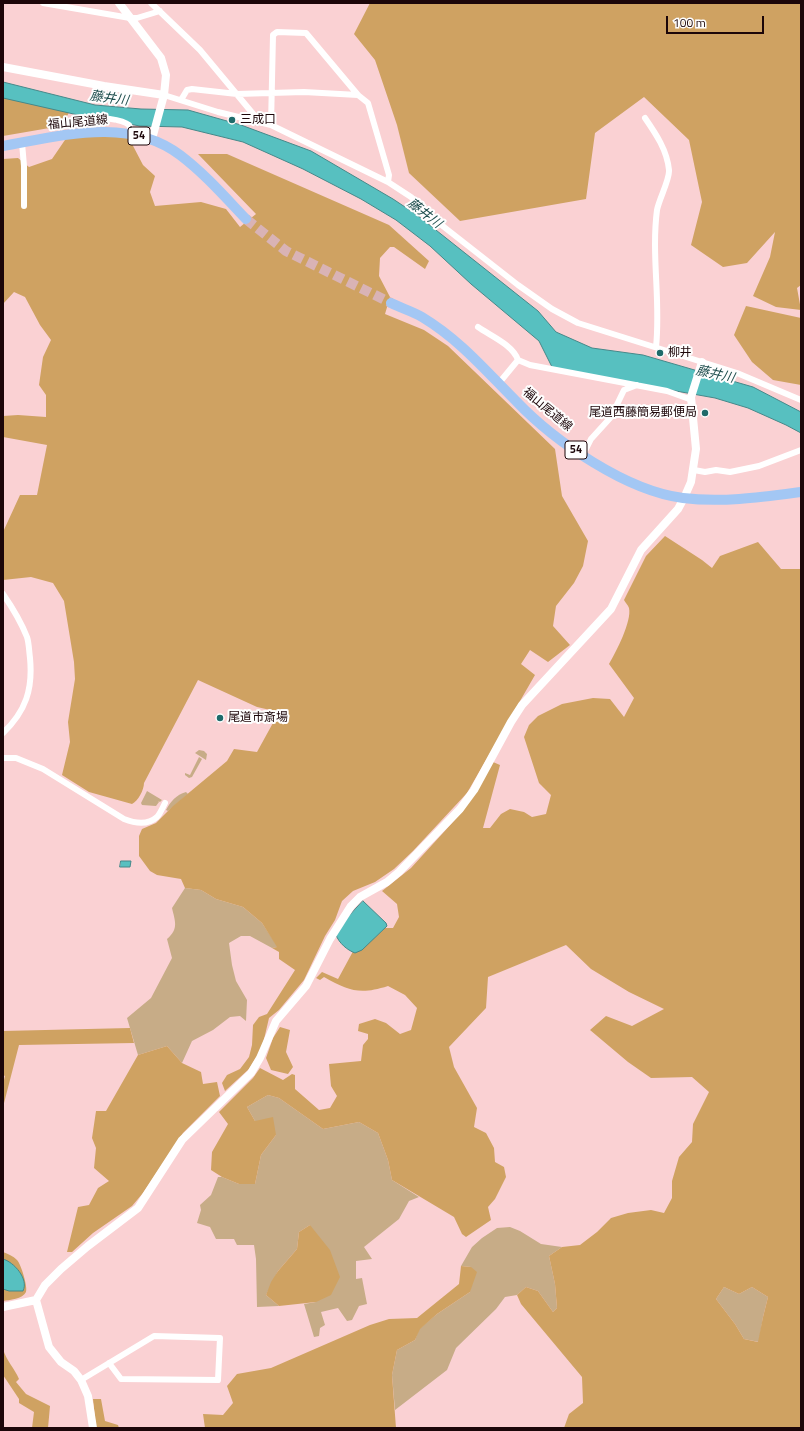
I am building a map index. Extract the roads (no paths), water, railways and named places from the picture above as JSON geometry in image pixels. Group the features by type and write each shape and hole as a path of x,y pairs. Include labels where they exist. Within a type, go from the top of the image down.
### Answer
{"main road":[{"name":"福山尾道線","path":"3,146 71,134 104,132 153,135 194,166 246,219"},
{"name":"福山尾道線","path":"391,303 420,316 454,340 478,361 516,402 547,430 582,455 616,476 664,495 684,498 716,500 801,492"}],"street":[{"path":"44,3 130,18 137,18 160,11"},
{"path":"120,3 161,58 166,75 163,99 153,135"},
{"path":"151,3 200,50 254,115 255,122"},
{"path":"271,125 273,36 277,32 306,33 358,95 368,103 389,175 388,182"},
{"path":"3,67 163,99 181,100 218,112 271,125 388,182 411,197 444,227 518,285 552,309 578,323 737,373 801,400"},
{"path":"181,100 187,90 192,89 237,94 304,92 358,95"},
{"path":"88,118 101,117 127,124 130,127 131,134"},
{"path":"645,118 668,158 670,173 658,205 655,226 655,282 658,327 656,347"},
{"path":"22,143 24,166 24,206"},
{"path":"478,327 508,347 516,355 518,360 530,365 692,397"},
{"path":"499,383 518,360"},
{"path":"92,1428 88,1396 81,1380 74,1371 61,1362 49,1347 36,1300 45,1285 62,1269 88,1246 138,1208 182,1140 251,1073 260,1058 276,1021 306,986 330,939 351,906 360,897 387,882 399,872 460,809 474,790 511,722 522,705 611,609 641,550 678,509 691,482 696,449 692,397 702,362"},
{"path":"582,455 591,439 611,417 624,390 637,385"},
{"path":"694,470 705,472 716,470 730,472 759,466 801,450"},
{"path":"3,594 12,606 27,638 31,669 27,699 22,711 3,733"},
{"path":"3,758 16,758 43,769 124,819 134,823 148,821 157,817 165,803"},
{"path":"3,1307 36,1300"},
{"path":"81,1380 154,1336 220,1338 218,1380 121,1379 110,1363"}],"water":[{"path":"3,82 95,105 141,109 188,110 241,125 311,151 393,199 417,215 538,311 556,332 592,348 643,355 753,387 801,412 801,433 748,408 715,398 553,369 539,341 471,284 430,246 396,220 361,199 303,169 243,142 182,127 140,126 78,115 3,98"},
{"path":"121,861 131,861 130,867 120,867"},
{"path":"363,901 386,923 387,926 362,950 355,953 344,946 336,935 348,917"},
{"path":"3,1259 16,1267 22,1276 24,1281 23,1291 9,1291 3,1289"}],"tunnel":[{"path":"246,219 286,251 391,303"}],"place":[{"name":"三成口","path":"232,120"},
{"name":"柳井","path":"660,353"},
{"name":"尾道西藤簡易郵便局","path":"705,413"},
{"name":"尾道市斎場","path":"220,718"}],"water label":[{"name":"藤井川","path":"109,99"},
{"name":"藤井川","path":"424,214"},
{"name":"藤井川","path":"715,375"}]}
